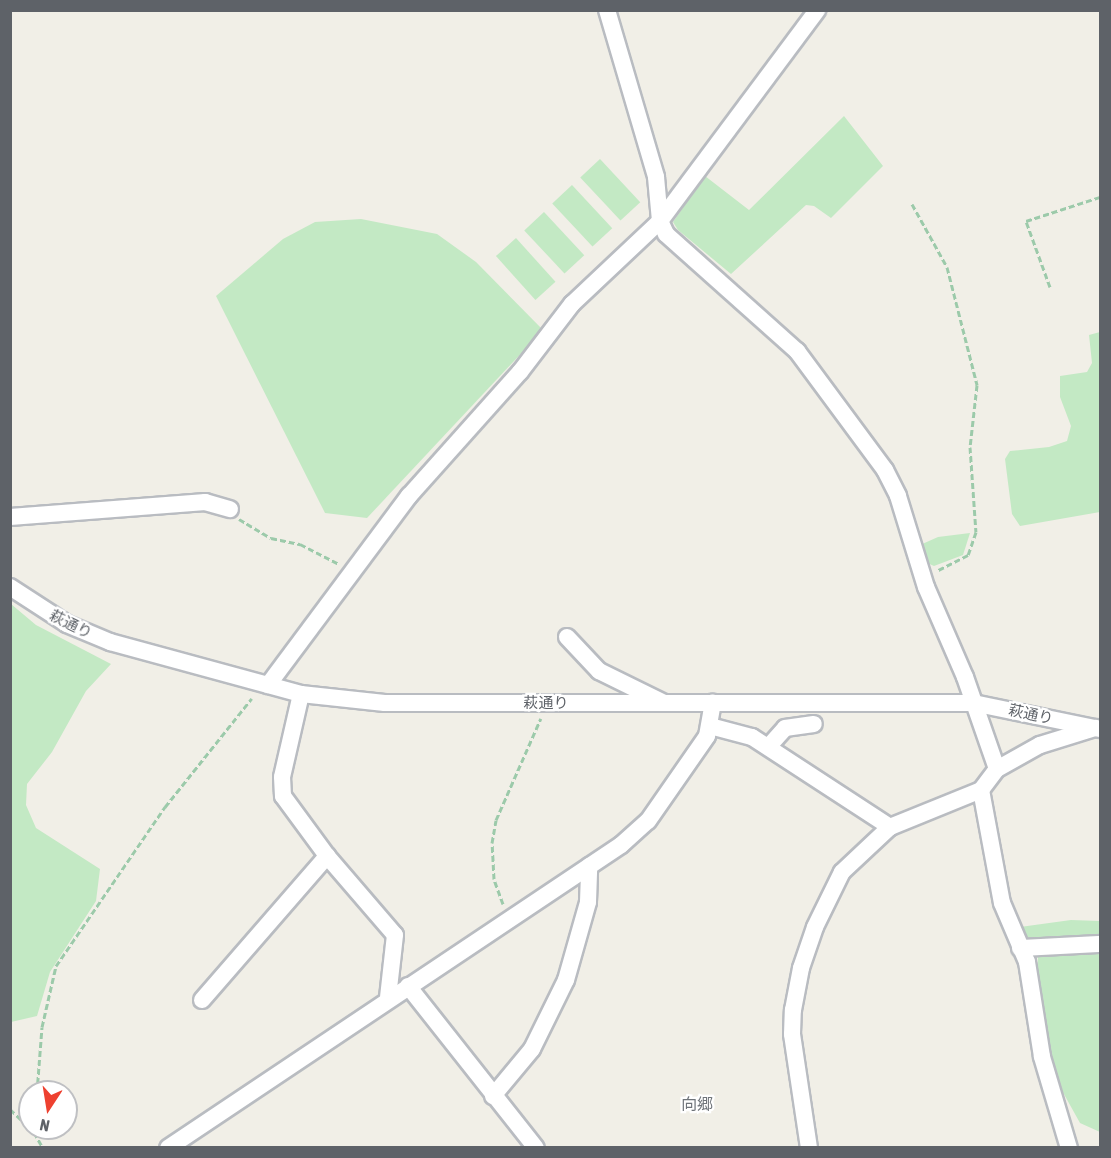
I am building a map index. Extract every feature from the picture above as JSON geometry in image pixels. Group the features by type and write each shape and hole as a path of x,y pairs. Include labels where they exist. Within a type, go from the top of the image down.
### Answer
{"street":[{"path":"607,10 656,177 660,221 666,234 797,351 885,470 898,496 922,573 998,769"},
{"path":"265,685 352,574 409,496 520,372 573,304 660,221 817,10"},
{"path":"10,517 205,502 230,509"},
{"name":"萩通り","path":"10,587 67,624 110,642 301,694 385,703 973,703 1098,728"},
{"path":"567,637 599,671 664,703"},
{"path":"301,694 282,777 283,796 327,856 395,935 388,997"},
{"path":"168,1148 388,997 621,845 648,820 710,726 713,703"},
{"path":"769,746 785,728 814,724"},
{"path":"710,726 735,730 769,746 890,827"},
{"path":"809,1148 792,1034 801,968 842,872 890,827 981,790 998,769 1040,745 1098,728"},
{"path":"981,790 1002,903 1027,962 1042,1057 1069,1148"},
{"path":"202,1000 327,856"},
{"path":"493,1096 532,1049 566,980 588,902 589,866"},
{"path":"1020,948 1101,944"},
{"path":"408,986 536,1148"}],"path":[{"path":"1050,287 1026,221 1101,197"},
{"path":"912,204 946,267 977,385 970,447 976,514 972,545 960,561 922,573"},
{"path":"230,509 243,524 271,538 300,544 352,574"},
{"path":"38,1080 42,1027 56,966 165,807 265,685"},
{"path":"514,916 501,901 492,843 506,793 548,703"}],"green space":[{"path":"844,116 883,166 831,218 814,206 806,205 731,274 678,230 673,222 705,176 749,210"},
{"path":"600,159 640,202 620,221 580,177"},
{"path":"572,185 612,228 592,247 552,203"},
{"path":"544,212 584,255 564,274 524,230"},
{"path":"361,219 437,234 476,262 543,330 367,518 325,513 216,296 283,239 315,222"},
{"path":"516,238 555,282 535,300 496,256"},
{"path":"1100,332 1100,512 1020,526 1012,514 1005,459 1010,451 1049,447 1067,441 1071,426 1060,397 1060,376 1087,372 1092,363 1089,335"},
{"path":"970,533 963,555 934,566 925,562 920,545 938,537"},
{"path":"11,604 36,625 111,664 86,691 52,752 27,784 26,805 36,828 100,869 96,901 50,972 37,1016 11,1022"},
{"path":"1071,920 1100,921 1100,1132 1080,1123 1055,1078 1045,1047 1042,1002 1036,983 1038,958 1020,927"}],"district":[{"name":"向郷","path":"697,1104"}]}
